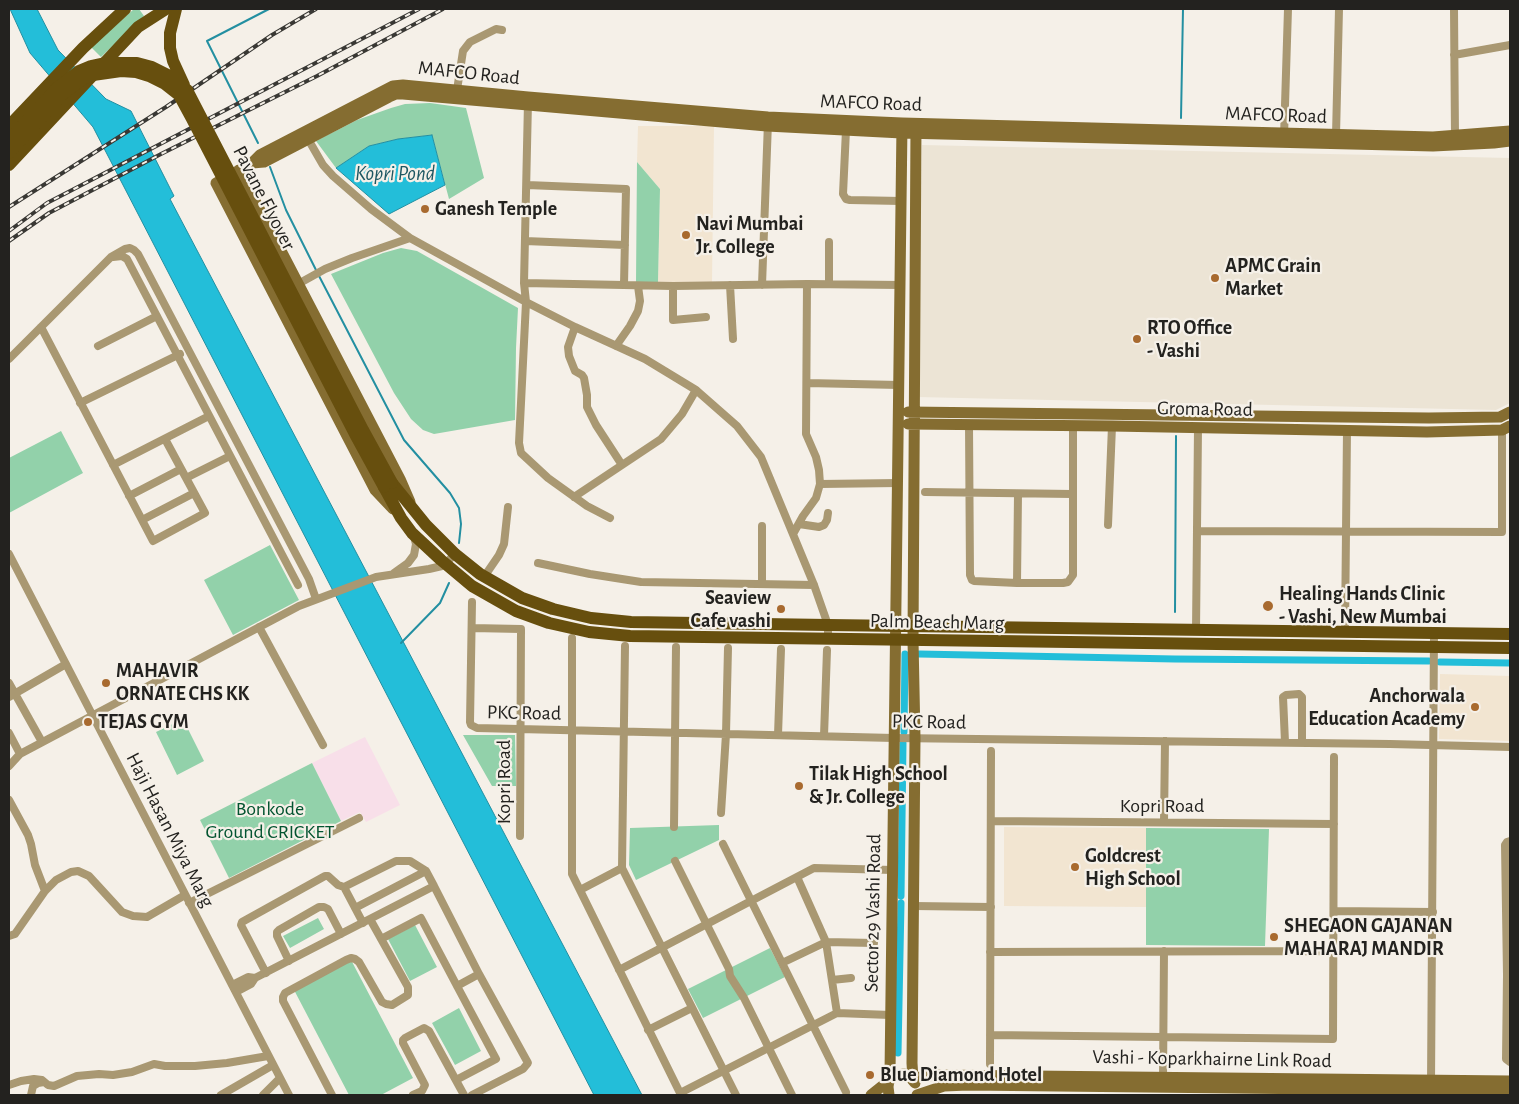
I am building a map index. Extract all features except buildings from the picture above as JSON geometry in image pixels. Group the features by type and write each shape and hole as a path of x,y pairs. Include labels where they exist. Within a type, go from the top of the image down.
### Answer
{"main road":[{"path":"9,126 100,30 125,9"},
{"path":"176,9 170,33 170,48 173,61 187,90"},
{"path":"9,165 138,26 160,10"},
{"name":"Pavane Flyover","path":"9,140 57,88 79,71 91,66 105,63 137,63 152,67 170,76 187,90 363,430 401,518"},
{"name":"Pavane Flyover","path":"9,153 63,94 83,79 93,75 120,71 136,72 165,84 179,95 355,434 388,485 414,510"},
{"name":"MAFCO Road","path":"401,518 375,490 216,183 252,163 260,155 393,86 403,85 457,90 528,101"},
{"name":"MAFCO Road","path":"252,163 264,162 396,94 528,101 768,121 902,128"},
{"name":"MAFCO Road","path":"768,121 846,130 916,128 1433,142 1494,143 1510,141"},
{"name":"Sector 29 Vashi Road","path":"889,1095 902,128"},
{"name":"Sector 29 Vashi Road","path":"916,128 913,626 915,738 912,1063 916,1095"},
{"name":"MAFCO Road","path":"1284,138 1336,135 1433,142 1456,136 1510,131"},
{"path":"239,170 400,479 414,510"},
{"name":"Groma Road","path":"899,418 1428,418 1500,417 1510,412"},
{"name":"Groma Road","path":"914,418 969,425 1427,432 1506,428"},
{"path":"1427,432 1428,418"},
{"name":"Palm Beach Marg","path":"414,510 455,554 484,577 522,598 553,609 591,618 631,622 1510,634"},
{"name":"Palm Beach Marg","path":"401,518 412,532 445,564 472,586 516,611 549,623 589,632 630,636 827,644 913,640 1510,648"},
{"name":"Vashi - Koparkhairne Link Road","path":"889,1082 896,1075 905,1074 913,1079 920,1076 935,1075 1077,1086"},
{"name":"Vashi - Koparkhairne Link Road","path":"1287,1088 1431,1085 1510,1081"},
{"path":"871,1095 889,1082"},
{"name":"Vashi - Koparkhairne Link Road","path":"916,1095 944,1086 1077,1086 1163,1082 1412,1092 1431,1085 1510,1092"},
{"path":"938,1095 968,1085"}],"street":[{"path":"1284,138 1288,9"},
{"path":"1336,135 1339,9"},
{"path":"1454,9 1456,136"},
{"path":"457,90 463,51 470,42 496,29 502,30"},
{"path":"1454,55 1510,45"},
{"path":"528,101 524,283 526,302 519,443 521,453 548,478 587,506 610,518"},
{"path":"762,285 768,121"},
{"path":"846,130 843,194 846,198 850,200 901,201"},
{"path":"308,139 323,165 333,176 371,209 410,238 526,302 645,359 696,390 737,426 761,457 814,585 828,625 824,736"},
{"path":"527,185 626,189 624,285"},
{"path":"298,284 325,269 410,238"},
{"path":"525,241 625,245"},
{"path":"829,242 829,284"},
{"path":"9,359 111,257 128,249 136,252 319,599"},
{"path":"111,257 122,256 127,260 298,585"},
{"path":"524,283 638,286 900,285"},
{"path":"793,534 802,516 816,498 820,484 820,470 806,434 807,284"},
{"path":"730,285 734,338"},
{"path":"616,346 638,312 640,301 638,286"},
{"path":"673,286 672,320 706,318"},
{"path":"98,346 157,316"},
{"path":"40,327 152,541 205,514 165,439"},
{"path":"575,327 568,347 569,356 575,371 584,378 587,406 596,425 622,465"},
{"path":"80,403 188,349"},
{"path":"807,383 899,385"},
{"path":"574,497 660,439 682,414 696,390"},
{"path":"113,465 209,416"},
{"path":"969,425 970,578 974,581 1017,584 1063,583 1072,579 1074,426"},
{"path":"1108,525 1112,426"},
{"path":"1196,630 1198,428"},
{"path":"1197,531 1502,532 1506,428"},
{"path":"1345,632 1347,430"},
{"path":"186,478 230,456"},
{"path":"129,496 181,469"},
{"path":"820,484 898,483"},
{"path":"925,492 1072,494"},
{"path":"142,520 194,493"},
{"path":"1017,584 1018,494"},
{"path":"484,577 504,544 508,507"},
{"path":"799,524 820,527 828,520 828,513"},
{"path":"762,526 762,584"},
{"path":"392,574 408,563 414,555 416,544 412,532"},
{"name":"Haji Hasan Miya Marg","path":"9,554 289,1095"},
{"path":"9,766 20,754 300,606 376,577 429,569 445,564 455,554"},
{"path":"538,563 641,582 814,585"},
{"name":"PKC Road","path":"472,602 471,725 477,728 894,738 1434,744 1510,747"},
{"path":"259,627 323,745"},
{"name":"Kopri Road","path":"472,628 521,629 520,836"},
{"path":"1431,1085 1434,632"},
{"path":"572,638 572,874 680,1094 837,1014 890,1015"},
{"path":"625,646 622,868 736,1095"},
{"path":"674,827 676,647"},
{"path":"721,813 726,734 728,648"},
{"path":"778,735 780,648"},
{"path":"12,695 66,664"},
{"path":"9,683 12,695 42,742"},
{"path":"1285,742 1283,697 1299,694 1302,697 1302,743"},
{"path":"9,733 20,754"},
{"path":"1164,822 1165,741"},
{"path":"990,1064 991,751"},
{"path":"990,1035 1334,1039 1334,757"},
{"path":"9,800 32,844 35,865 45,891"},
{"path":"190,903 359,818"},
{"name":"Kopri Road","path":"991,821 1334,824"},
{"path":"1510,841 1505,845 1509,976 1506,1059 1510,1062"},
{"path":"723,844 846,1092"},
{"path":"266,973 241,925 242,922 325,876 328,876 338,885 344,886 396,861 410,861 426,871 479,974 528,1063 523,1069 472,1095"},
{"path":"675,861 729,969 730,976 744,998 792,1095"},
{"path":"580,890 622,868"},
{"path":"619,970 814,868 893,870"},
{"path":"9,936 15,934 45,891 64,875 71,872 78,871 89,876 122,912 134,916 147,917 185,895"},
{"path":"355,908 426,871"},
{"path":"797,877 826,942 837,1014"},
{"path":"332,1095 283,1001 285,993 351,958 359,962 382,1002 392,1005 408,994 409,991 381,939 355,908 344,886"},
{"path":"234,989 251,984 255,978 434,886"},
{"path":"914,906 991,907"},
{"path":"289,961 277,936 279,930 320,907 328,909 341,934"},
{"path":"1334,911 1432,912"},
{"path":"381,939 421,918 496,1059 456,1080"},
{"path":"782,963 826,942 874,943"},
{"path":"1163,1082 1164,951"},
{"path":"990,952 1334,951"},
{"path":"457,986 479,974"},
{"path":"832,980 851,978"},
{"path":"648,1030 692,1008"},
{"path":"413,1095 422,1091 425,1085 403,1043 404,1040 422,1028 427,1028 429,1031 464,1095"},
{"path":"9,1085 34,1079 42,1080 51,1087 77,1076 122,1074 154,1064 195,1066 268,1056"},
{"path":"221,1095 273,1065"},
{"path":"263,1095 280,1078"},
{"path":"31,1095 33,1086 38,1082 44,1082"}],"shaded area":[{"name":"Navi Mumbai Jr. College","path":"638,126 714,126 712,282 658,282 660,189 637,162"},
{"name":"APMC Grain Market","path":"922,145 1510,158 1510,403 1496,410 917,397"},
{"name":"Anchorwala Education Academy","path":"1440,674 1510,676 1510,741 1439,739"},
{"path":"365,737 400,805 366,822 360,812 341,821 312,763"},
{"name":"Goldcrest High School","path":"1004,827 1146,828 1146,907 1004,906"}],"green space":[{"path":"134,9 139,9 144,16 101,57 91,47"},
{"path":"430,103 466,108 484,178 449,199 432,135 398,139 369,146 336,168 316,141 357,120 391,108 405,104"},
{"path":"637,162 660,189 658,282 636,282"},
{"path":"401,248 417,251 518,308 515,420 434,434 423,430 411,419 394,393 331,274 383,253"},
{"path":"61,431 83,473 9,513 9,458"},
{"path":"270,545 299,600 233,635 204,580"},
{"path":"183,719 204,761 177,775 156,732"},
{"path":"463,735 515,735 516,786 492,786"},
{"name":"Bonkode Ground CRICKET","path":"312,763 341,821 229,878 200,820"},
{"path":"719,825 719,840 636,880 629,865 630,828"},
{"path":"1146,828 1269,829 1265,946 1146,945"},
{"path":"318,918 324,929 290,948 283,936"},
{"path":"415,925 437,967 410,981 388,939"},
{"path":"770,948 785,977 703,1018 688,989"},
{"path":"350,958 413,1078 381,1095 349,1095 293,988"},
{"path":"459,1008 481,1051 455,1065 432,1023"}],"water":[{"path":"10,9 37,9 58,50 106,99 131,111 174,196 170,199 642,1095 594,1095 93,127 30,53"},
{"name":"Kopri Pond","path":"432,135 445,185 389,214 336,168 369,146 398,139"}],"waterway":[{"path":"258,143 207,41 269,9"},
{"path":"1181,118 1183,9"},
{"path":"270,167 286,210 316,270"},
{"path":"318,274 404,440 450,493 459,508 461,524 459,543"},
{"path":"1175,612 1176,436"},
{"path":"401,643 440,603 449,583"},
{"path":"904,732 905,654"},
{"path":"919,654 1429,661"},
{"path":"1440,662 1510,663"},
{"path":"901,896 903,743"},
{"path":"898,1053 901,903"}],"railway":[{"path":"9,207 166,107 272,35 316,9"},
{"path":"9,231 47,203 419,9"},
{"path":"9,241 49,213 161,154 317,76 443,9"}],"place":[{"name":"Ganesh Temple","path":"425,209"},
{"name":"Navi Mumbai Jr. College","path":"686,235"},
{"name":"APMC Grain Market","path":"1215,278"},
{"name":"RTO Office - Vashi","path":"1137,339"},
{"name":"Healing Hands Clinic - Vashi, New Mumbai","path":"1268,606"},
{"name":"Seaview Cafe vashi","path":"781,609"},
{"name":"MAHAVIR ORNATE CHS KK","path":"106,683"},
{"name":"Anchorwala Education Academy","path":"1475,707"},
{"name":"TEJAS GYM","path":"88,722"},
{"name":"Tilak High School & Jr. College","path":"799,786"},
{"name":"Goldcrest High School","path":"1075,867"},
{"name":"SHEGAON GAJANAN MAHARAJ MANDIR","path":"1274,937"},
{"name":"Blue Diamond Hotel","path":"870,1075"}]}
